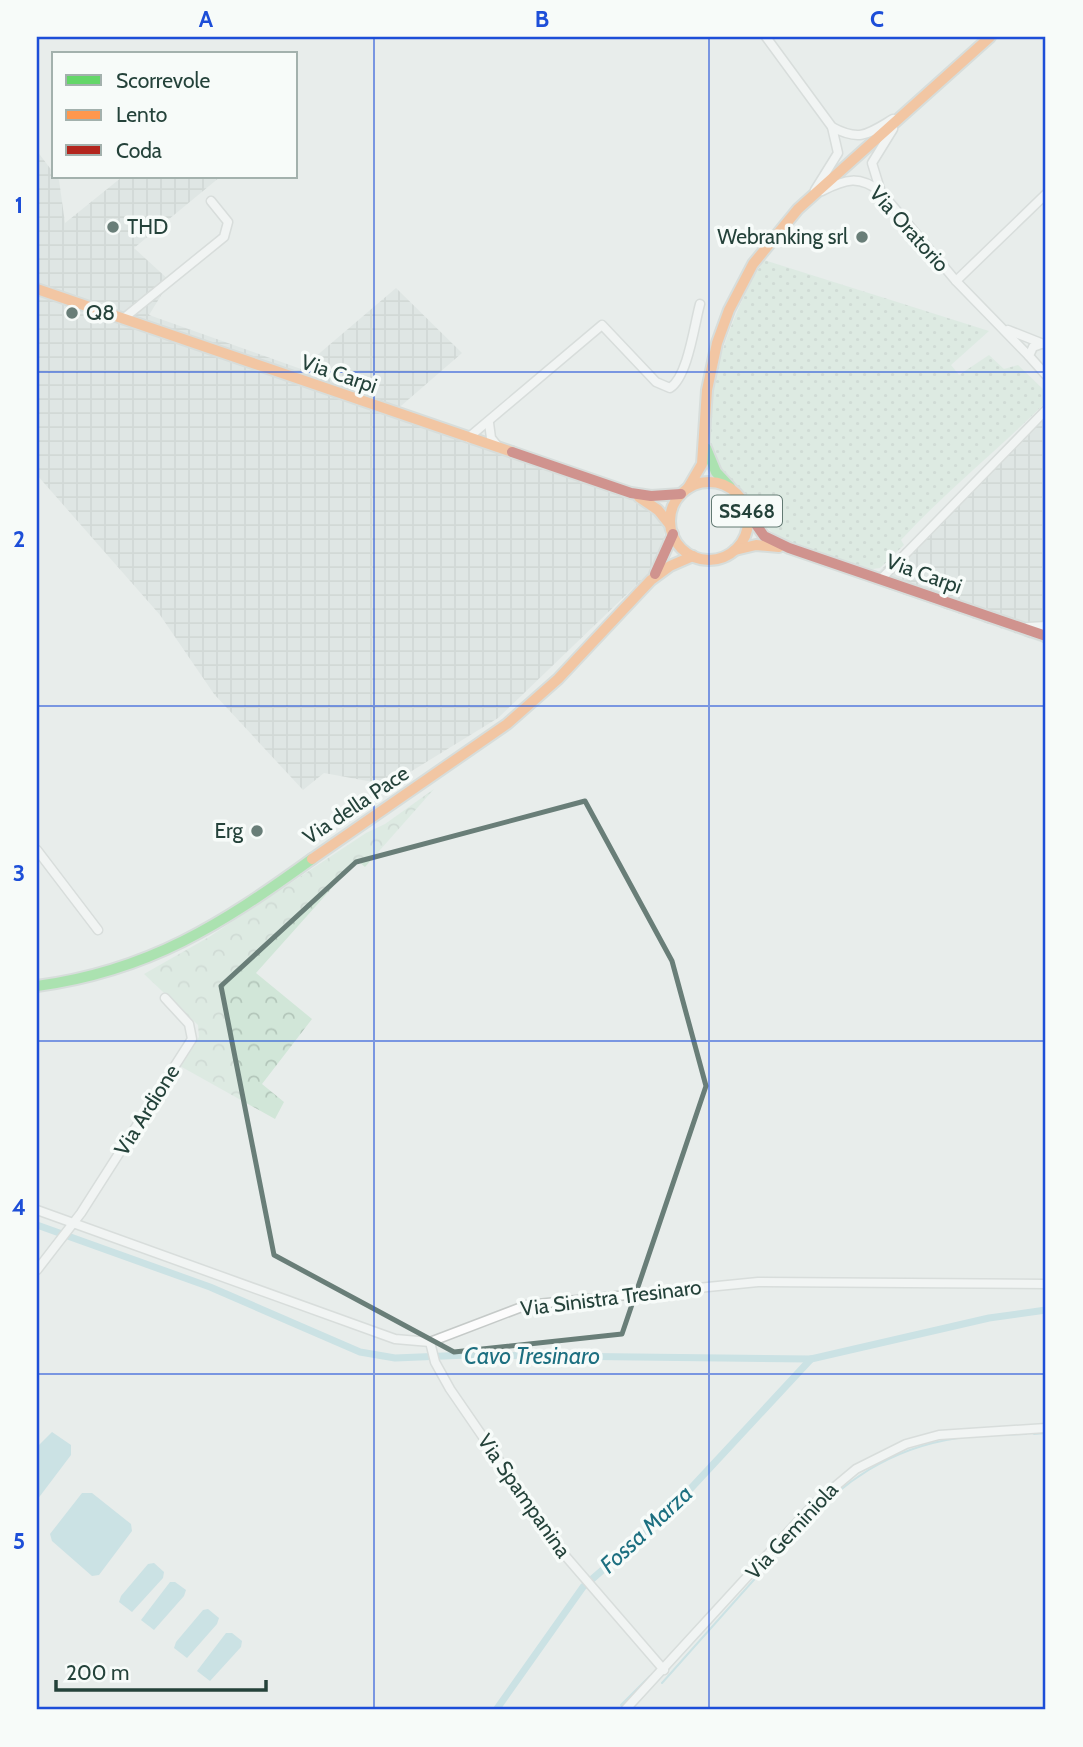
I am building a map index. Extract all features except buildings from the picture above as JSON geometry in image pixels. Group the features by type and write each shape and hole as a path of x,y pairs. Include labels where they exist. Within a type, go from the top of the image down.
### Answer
{"main road":[{"path":"685,491 702,464 710,375 729,310 753,264 810,197 990,37"},
{"name":"Via Carpi","path":"37,289 631,493 651,496 685,491 705,482 730,487 744,503 764,536 789,548 1046,636"},
{"path":"704,443 716,472 730,487"},
{"name":"SS468","path":"671,530 672,508 685,491"},
{"name":"Via Carpi","path":"631,493 658,510 681,547 693,556 715,559 734,550 755,545 789,548"},
{"name":"SS468","path":"734,550 746,534 748,513"},
{"name":"Via della Pace","path":"651,580 662,563 671,530"},
{"name":"Via della Pace","path":"37,986 82,981 129,968 186,940 244,904 506,725 547,689 651,580 670,566 693,556"}],"street":[{"path":"766,37 832,127 838,153 810,197"},
{"path":"832,127 848,136 860,136 905,112"},
{"path":"881,191 873,174 873,157 905,112"},
{"name":"Via Oratorio","path":"810,197 855,178 868,182 881,191 956,281 1046,375"},
{"path":"956,281 1046,194"},
{"path":"124,318 224,237 228,222 211,201"},
{"path":"468,438 602,325 608,328 656,382 670,387 678,382 684,368 699,304"},
{"name":"Via Oratorio","path":"994,320 1013,333 1044,344"},
{"name":"Via Oratorio","path":"1028,356 1033,347 1044,344"},
{"path":"881,579 1046,412"},
{"path":"489,423 491,438 499,448"},
{"path":"1018,626 1046,626"},
{"path":"37,850 99,930"},
{"name":"Via Ardione","path":"37,1270 71,1224 192,1039 189,1024 165,998"},
{"name":"Via Sinistra Tresinaro","path":"37,1210 395,1339 430,1342 527,1305 758,1282 1046,1284"},
{"name":"Via Spampanina","path":"430,1342 435,1362 450,1390 586,1583 664,1670"},
{"name":"Via Geminiola","path":"625,1710 813,1505 856,1469 906,1444 939,1435 1046,1428"}],"highlighted area":[{"path":"585,801 672,961 706,1086 622,1334 454,1352 274,1255 221,986 356,862"}],"shaded area":[{"path":"37,151 52,171 52,178 59,180 65,223 121,178 219,178 134,248 170,281 149,315 301,369 396,288 462,353 394,412 634,500 653,510 664,525 664,547 651,571 498,718 389,785 324,773 303,790 214,694 160,615 37,475"},
{"path":"1046,413 1046,644 868,582"}],"green space":[{"path":"764,260 989,331 951,365 959,375 989,355 1004,369 1018,365 1046,392 1046,402 918,522 901,540 904,545 880,568 872,569 823,555 776,535 762,521 745,493 720,468 714,457 710,435 710,410 714,383 730,328"},
{"path":"434,789 365,867 357,860 256,973 312,1019 262,1084 284,1102 275,1119 180,1066 199,1037 198,1025 144,974 209,937 366,833 385,824"}],"water":[{"path":"52,1432 71,1445 71,1455 37,1500 37,1447"},
{"path":"82,1493 92,1493 131,1524 132,1531 99,1575 92,1576 52,1541 50,1534"},
{"path":"154,1563 164,1572 163,1578 132,1612 119,1602 121,1596 148,1564"},
{"path":"170,1582 175,1582 186,1590 184,1596 154,1630 141,1620"},
{"path":"208,1609 219,1618 217,1624 187,1658 174,1648 176,1642 203,1610"},
{"path":"226,1633 232,1633 242,1641 241,1647 210,1681 197,1671"}],"waterway":[{"name":"Cavo Tresinaro","path":"37,1225 210,1287 360,1352 395,1358 468,1355 811,1359 989,1318 1046,1310"},
{"name":"Fossa Marza","path":"496,1710 583,1587 667,1514 811,1359"},
{"path":"1034,1434 1046,1433"},
{"path":"994,1435 1026,1434"},
{"path":"797,1532 831,1498 869,1470 910,1450 958,1438"},
{"path":"662,1683 792,1537"},
{"path":"621,1705 650,1676"}],"traffic: fast":[{"path":"706,448 716,472 730,487"},
{"path":"37,986 115,969 183,941 247,904 312,859"}],"traffic: slow":[{"path":"688,488 702,464 707,390 717,343 729,310 753,264 798,209 990,37"},
{"path":"37,289 512,452"},
{"path":"709,482 724,485 741,499 748,521 745,536 731,553 709,560 694,557 677,543 670,521 673,506 687,489 709,482"},
{"path":"639,497 658,510 670,525"},
{"path":"735,550 756,545 779,547"},
{"path":"312,859 507,724 558,679 651,580 670,566 693,556"}],"traffic: jam":[{"path":"512,452 631,493 651,496 681,494"},
{"path":"748,513 764,536 789,548 1046,636"},
{"path":"655,574 673,534"}],"place":[{"name":"THD","path":"113,227"},
{"name":"Webranking srl","path":"862,237"},
{"name":"Q8","path":"72,313"},
{"name":"Erg","path":"257,831"}]}
